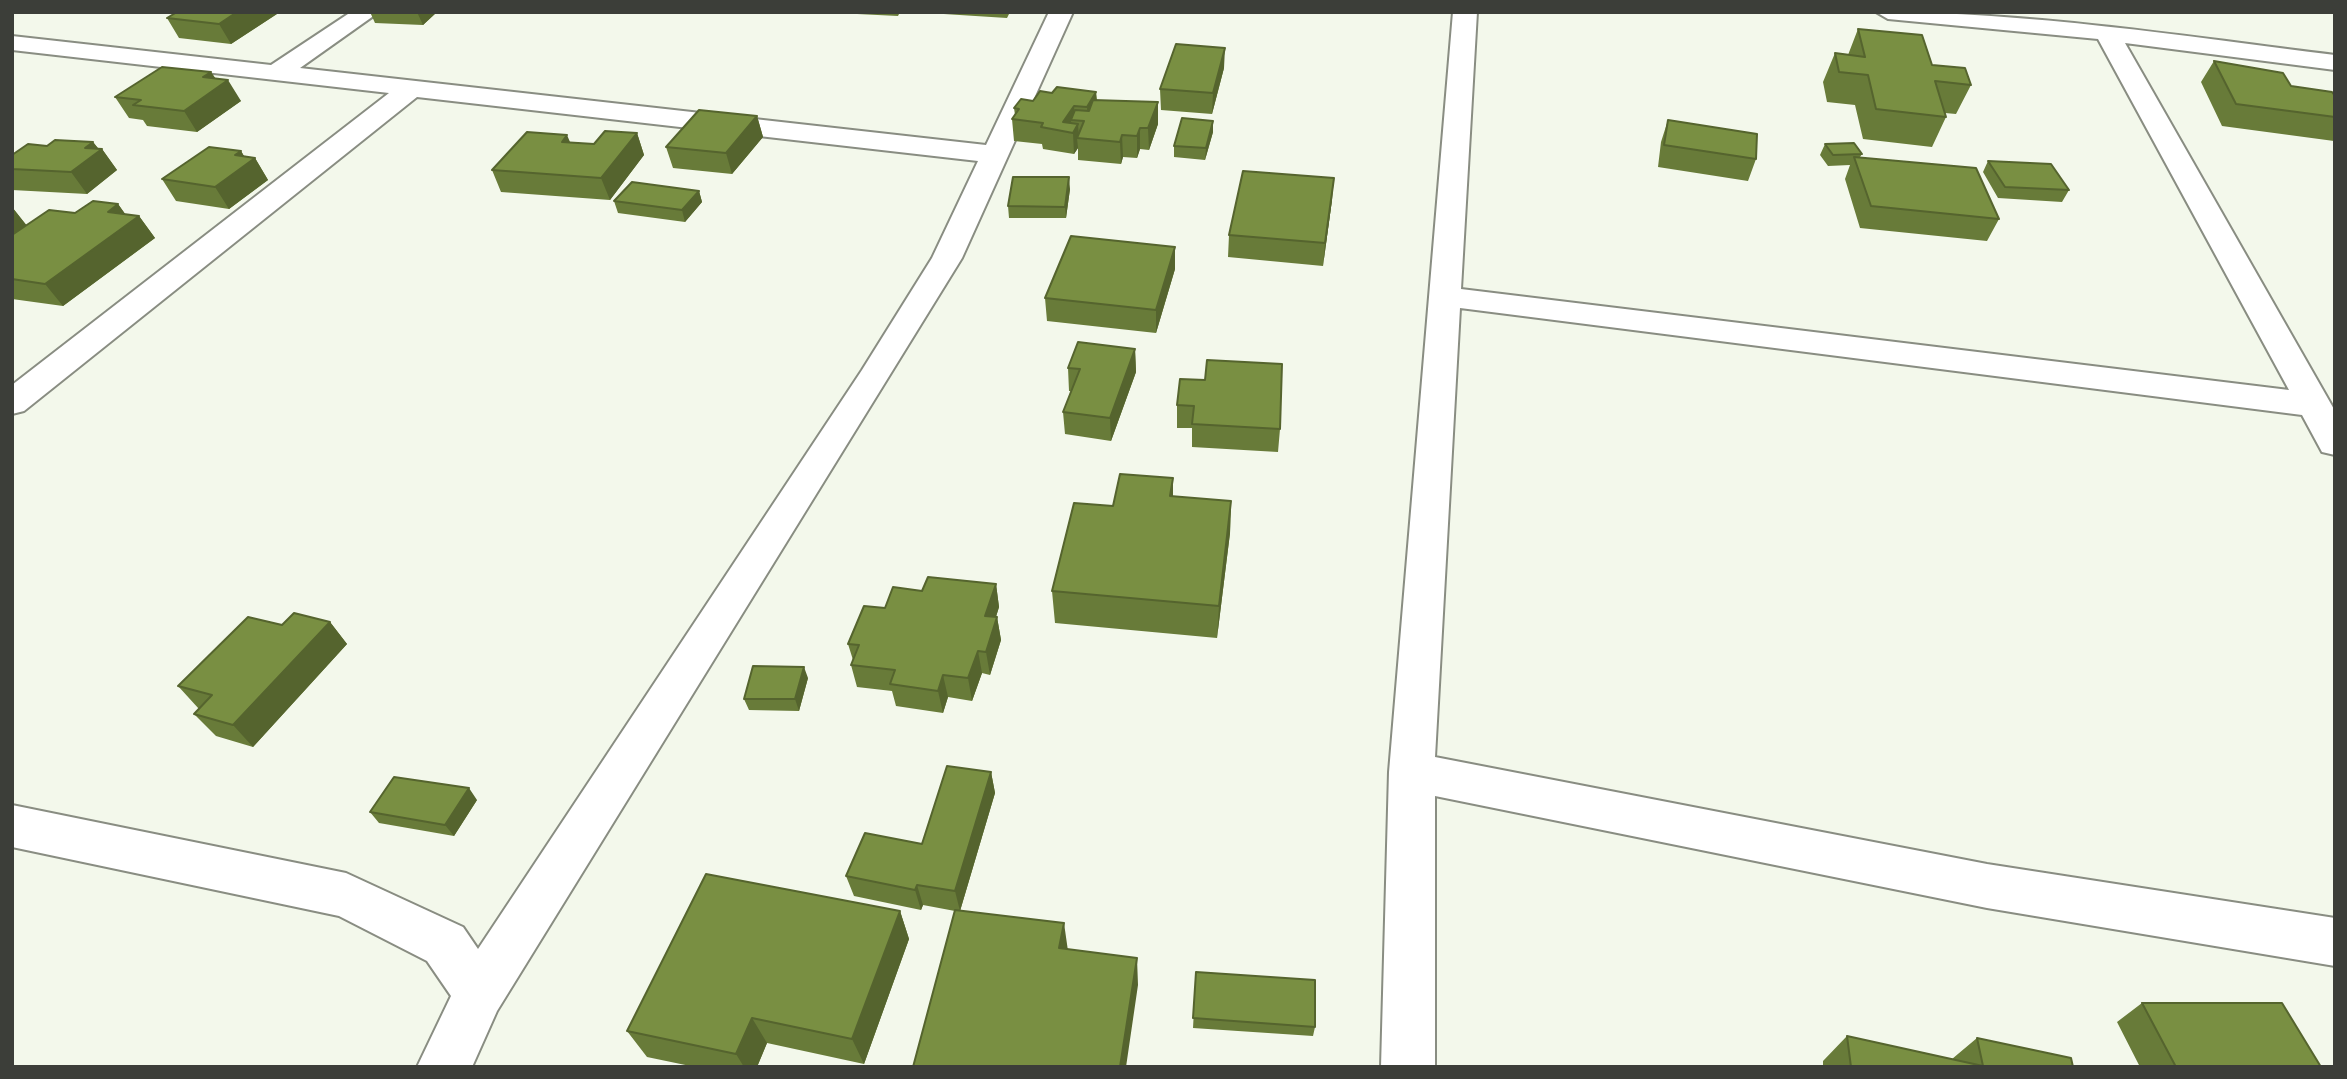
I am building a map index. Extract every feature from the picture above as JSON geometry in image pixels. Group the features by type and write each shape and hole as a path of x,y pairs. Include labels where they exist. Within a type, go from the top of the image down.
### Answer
{"street":[{"path":"274,74 367,12"},
{"path":"444,1067 479,993 877,373 947,258 1061,12"},
{"path":"1408,1067 1412,772 1465,12"},
{"path":"1888,12 1942,15 2107,33 2335,63"},
{"path":"2107,33 2335,443"},
{"path":"12,43 993,154"},
{"path":"12,403 411,89"},
{"path":"1446,297 2314,405"},
{"path":"1412,772 1987,886 2335,942"},
{"path":"12,826 345,895 444,944 479,993"}],"building":[{"path":"177,12 237,12 219,24 167,18"},
{"path":"1858,29 1922,35 1932,65 1965,68 1971,85 1935,81 1946,117 1876,109 1868,75 1839,72 1835,53 1865,57"},
{"path":"1176,44 1225,48 1213,93 1160,89"},
{"path":"2214,61 2283,73 2291,86 2332,92 2335,96 2335,117 2236,104"},
{"path":"162,67 211,72 203,77 228,80 184,111 133,105 141,100 115,97"},
{"path":"1057,87 1096,92 1087,107 1074,106 1063,122 1078,124 1073,133 1041,127 1043,123 1012,119 1019,109 1014,108 1021,99 1033,101 1040,91 1052,93"},
{"path":"1093,100 1158,102 1148,128 1140,128 1137,136 1122,135 1120,142 1077,138 1084,121 1071,120 1075,110 1089,111"},
{"path":"699,110 757,116 726,153 666,147"},
{"path":"1182,118 1213,121 1206,148 1174,146"},
{"path":"1668,120 1757,134 1756,159 1664,145"},
{"path":"605,131 637,133 601,178 492,170 527,132 567,135 562,142 594,144"},
{"path":"55,140 93,142 85,148 102,149 71,172 12,169 12,155 28,144 47,146"},
{"path":"1854,143 1862,154 1833,155 1825,144"},
{"path":"209,147 241,151 235,155 255,158 215,187 162,179"},
{"path":"1854,157 1976,168 1999,219 1871,206"},
{"path":"1988,161 2051,164 2069,190 2005,187"},
{"path":"1243,171 1334,178 1325,243 1229,235"},
{"path":"1013,177 1069,177 1065,207 1008,206"},
{"path":"632,182 699,191 682,210 614,201"},
{"path":"93,201 118,204 108,212 139,216 45,284 12,279 12,235 49,210 75,213"},
{"path":"1071,236 1175,247 1156,310 1045,298"},
{"path":"1078,342 1135,349 1110,418 1063,412 1080,369 1068,368"},
{"path":"1207,360 1282,364 1280,429 1192,424 1194,406 1177,405 1180,379 1205,380"},
{"path":"1120,474 1173,478 1170,496 1231,501 1219,606 1052,591 1074,503 1113,506"},
{"path":"928,577 996,584 985,616 997,617 986,652 978,651 968,678 943,675 938,691 890,684 895,670 851,665 859,645 848,644 864,606 885,608 893,587 922,591"},
{"path":"294,613 330,622 233,725 194,714 212,695 178,686 248,617 282,625"},
{"path":"753,666 804,667 795,699 744,699"},
{"path":"947,766 991,772 955,891 917,885 915,890 846,876 865,833 922,844"},
{"path":"394,777 469,788 445,825 370,812"},
{"path":"706,874 900,911 852,1039 752,1018 736,1054 627,1031"},
{"path":"955,910 1064,923 1059,948 1137,958 1120,1067 913,1067"},
{"path":"1196,972 1315,980 1315,1027 1193,1018"},
{"path":"2142,1003 2282,1003 2321,1067 2176,1067"},
{"path":"1847,1036 1983,1066 1977,1038 2071,1058 2073,1067 1851,1067"}]}
